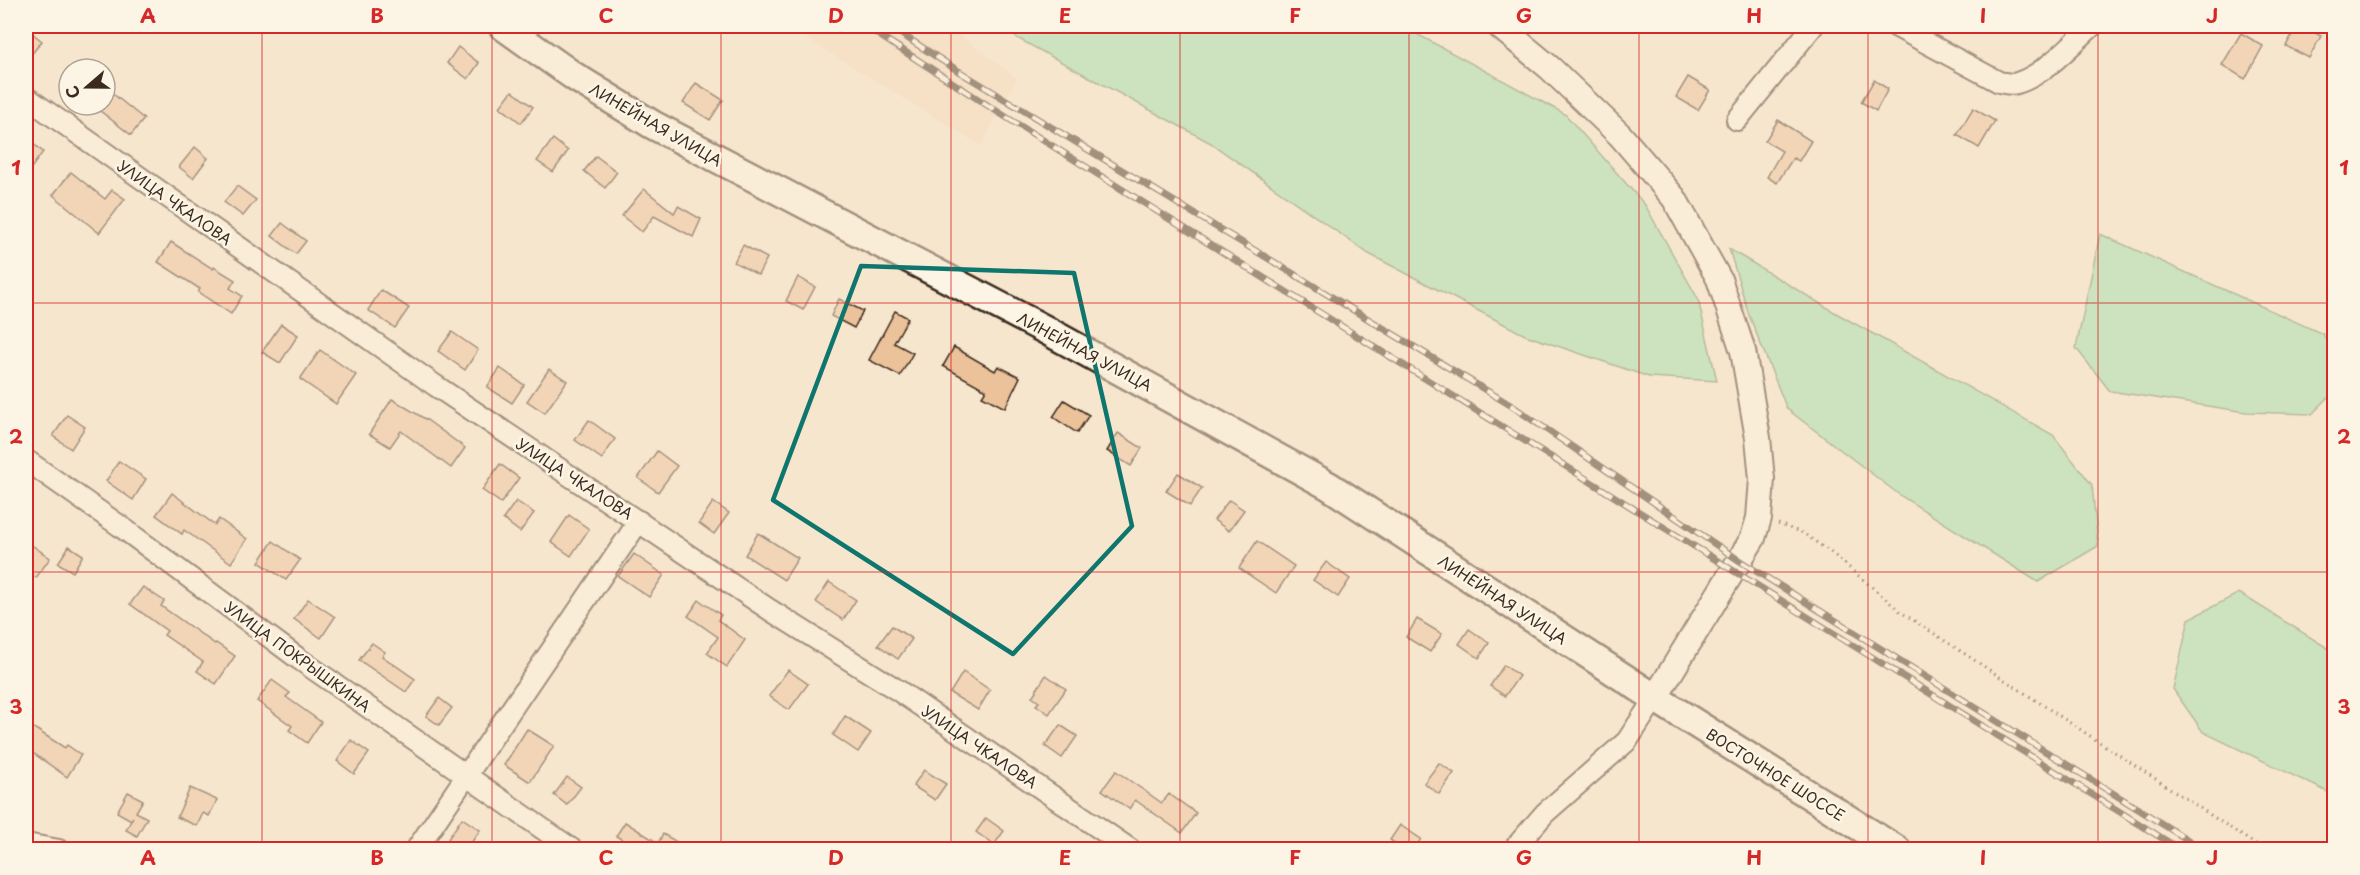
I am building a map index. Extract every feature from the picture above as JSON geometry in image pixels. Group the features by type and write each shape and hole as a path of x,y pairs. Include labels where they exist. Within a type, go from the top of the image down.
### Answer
{"main road":[{"name":"ЛИНЕЙНАЯ УЛИЦА","path":"503,26 575,77 653,125 1044,328 1329,486 1655,698"},
{"name":"ВОСТОЧНОЕ ШОССЕ","path":"1655,698 1897,849"}],"street":[{"path":"1499,26 1550,68 1635,153 1674,198 1719,279 1743,351 1762,479 1760,518 1753,538 1627,741 1545,813 1513,849"},
{"path":"1737,120 1813,26"},
{"path":"1895,26 1999,82 2015,84 2040,71 2092,26"},
{"name":"УЛИЦА ЧКАЛОВА","path":"26,97 436,387 770,610 899,691 1131,849"},
{"name":"УЛИЦА ПОКРЫШКИНА","path":"26,460 120,526 299,659 573,849"},
{"path":"416,849 639,521"},
{"path":"26,844 59,849"}],"path":[{"path":"1760,518 1810,538 1833,554 1901,612 2264,849"}],"highlighted area":[{"path":"861,266 1074,273 1132,526 1013,654 773,500"}],"shaded area":[{"path":"786,26 948,26 1017,78 981,146"}],"green space":[{"path":"995,26 1402,26 1565,114 1645,205 1698,299 1717,381 1649,377 1525,335 1369,254 1209,142"},
{"path":"2100,234 2323,334 2334,355 2334,392 2312,414 2246,412 2110,391 2076,348"},
{"path":"1729,249 1836,313 2053,435 2092,485 2098,546 2038,582 1901,496 1787,409 1749,315"},
{"path":"2239,593 2334,652 2334,795 2203,732 2173,689 2189,619"}],"building":[{"path":"2297,26 2303,26 2321,36 2309,58 2286,46"},
{"path":"26,28 42,41 26,61"},
{"path":"2241,33 2263,46 2245,79 2222,65"},
{"path":"458,47 479,63 468,79 447,63"},
{"path":"1688,77 1710,90 1698,110 1676,97"},
{"path":"1874,80 1888,89 1876,111 1861,102"},
{"path":"696,83 723,100 710,120 683,103"},
{"path":"512,91 533,107 521,123 500,107"},
{"path":"117,97 144,119 131,135 108,117 117,117"},
{"path":"1973,108 1995,121 1979,148 1957,135"},
{"path":"1778,120 1811,141 1799,161 1793,158 1777,183 1767,177 1782,151 1765,141"},
{"path":"26,138 43,152 26,175"},
{"path":"553,139 568,151 553,172 537,161"},
{"path":"195,147 208,158 193,178 179,167"},
{"path":"596,156 617,172 605,188 584,171"},
{"path":"71,172 105,199 112,190 125,199 99,233 53,195"},
{"path":"237,186 256,200 243,216 224,202"},
{"path":"644,189 674,213 678,206 701,219 693,237 654,216 642,232 622,216"},
{"path":"282,223 306,241 296,254 272,236"},
{"path":"171,242 235,280 230,288 242,296 231,314 198,292 200,289 158,262"},
{"path":"743,245 767,258 758,275 734,262"},
{"path":"798,277 815,287 803,310 786,301"},
{"path":"381,290 409,308 395,328 368,310"},
{"path":"839,299 863,311 854,328 831,316"},
{"path":"895,311 908,318 894,343 913,353 900,376 869,360"},
{"path":"281,324 298,335 280,363 262,352"},
{"path":"452,332 478,350 465,370 438,351"},
{"path":"954,347 995,371 998,366 1020,377 1005,408 982,396 986,390 943,366"},
{"path":"320,350 356,375 336,404 300,379"},
{"path":"500,368 524,385 512,403 487,387"},
{"path":"549,369 567,381 545,413 527,401"},
{"path":"392,399 427,420 465,448 451,468 401,431 390,447 369,434"},
{"path":"1064,400 1089,415 1077,433 1053,417"},
{"path":"67,415 85,427 71,449 53,436"},
{"path":"589,420 615,439 602,459 575,440"},
{"path":"1118,433 1142,448 1131,466 1107,451"},
{"path":"657,451 677,466 658,492 638,478"},
{"path":"119,461 146,479 133,500 106,481"},
{"path":"500,464 519,478 501,503 482,490"},
{"path":"1178,473 1202,488 1190,506 1166,491"},
{"path":"172,493 215,525 219,519 247,539 231,563 184,530 182,534 156,515"},
{"path":"1229,500 1244,510 1229,531 1214,520"},
{"path":"516,501 534,513 520,532 503,519"},
{"path":"713,502 729,513 714,534 699,523"},
{"path":"569,515 589,529 571,556 551,542"},
{"path":"758,533 798,558 784,580 745,555"},
{"path":"26,541 50,558 36,578 26,570"},
{"path":"273,541 300,560 286,580 259,562"},
{"path":"1257,541 1294,566 1276,593 1239,568"},
{"path":"69,546 83,555 73,572 58,563"},
{"path":"634,554 664,575 649,597 618,576"},
{"path":"1326,562 1350,579 1338,597 1313,580"},
{"path":"829,582 856,600 843,620 816,602"},
{"path":"143,587 164,601 161,606 235,656 216,684 197,671 203,662 164,635 167,631 130,604"},
{"path":"308,599 335,617 321,638 294,619"},
{"path":"699,600 721,615 718,620 745,640 727,667 707,653 718,637 688,616"},
{"path":"1417,619 1442,634 1430,652 1406,637"},
{"path":"892,626 912,639 898,659 878,645"},
{"path":"1469,629 1489,643 1479,658 1459,644"},
{"path":"372,643 385,652 382,656 415,679 406,692 359,660"},
{"path":"1504,665 1519,676 1505,696 1490,686"},
{"path":"788,670 808,684 789,710 769,696"},
{"path":"963,672 990,690 978,710 950,693"},
{"path":"1046,675 1066,689 1049,714 1036,705 1039,702 1032,697"},
{"path":"272,680 290,693 286,697 321,722 307,743 289,730 292,726 257,701"},
{"path":"439,698 452,708 439,725 426,716"},
{"path":"845,716 871,733 858,752 833,735"},
{"path":"26,723 65,748 67,745 81,755 67,777 26,748"},
{"path":"1060,725 1077,736 1062,758 1045,746"},
{"path":"527,729 554,746 530,782 504,765"},
{"path":"351,740 369,753 354,774 337,761"},
{"path":"1439,763 1454,773 1439,794 1424,783"},
{"path":"924,770 946,784 935,800 913,786"},
{"path":"1116,771 1162,803 1169,794 1196,813 1182,833 1135,800 1129,809 1102,790"},
{"path":"567,777 581,787 567,805 554,795"},
{"path":"190,788 217,800 209,816 203,813 197,826 177,817"},
{"path":"128,792 143,800 136,812 147,818 137,836 126,830 133,817 131,820 117,812"},
{"path":"462,818 480,830 467,849 463,849 448,839"},
{"path":"986,818 1004,831 994,845 976,832"},
{"path":"625,822 658,843 663,834 689,849 638,849 616,836"},
{"path":"1400,825 1421,839 1414,849 1404,849 1390,840"}],"railway":[{"path":"865,26 998,112 2181,850"},
{"path":"889,26 960,72 1512,406 1740,561 2204,850"}]}
